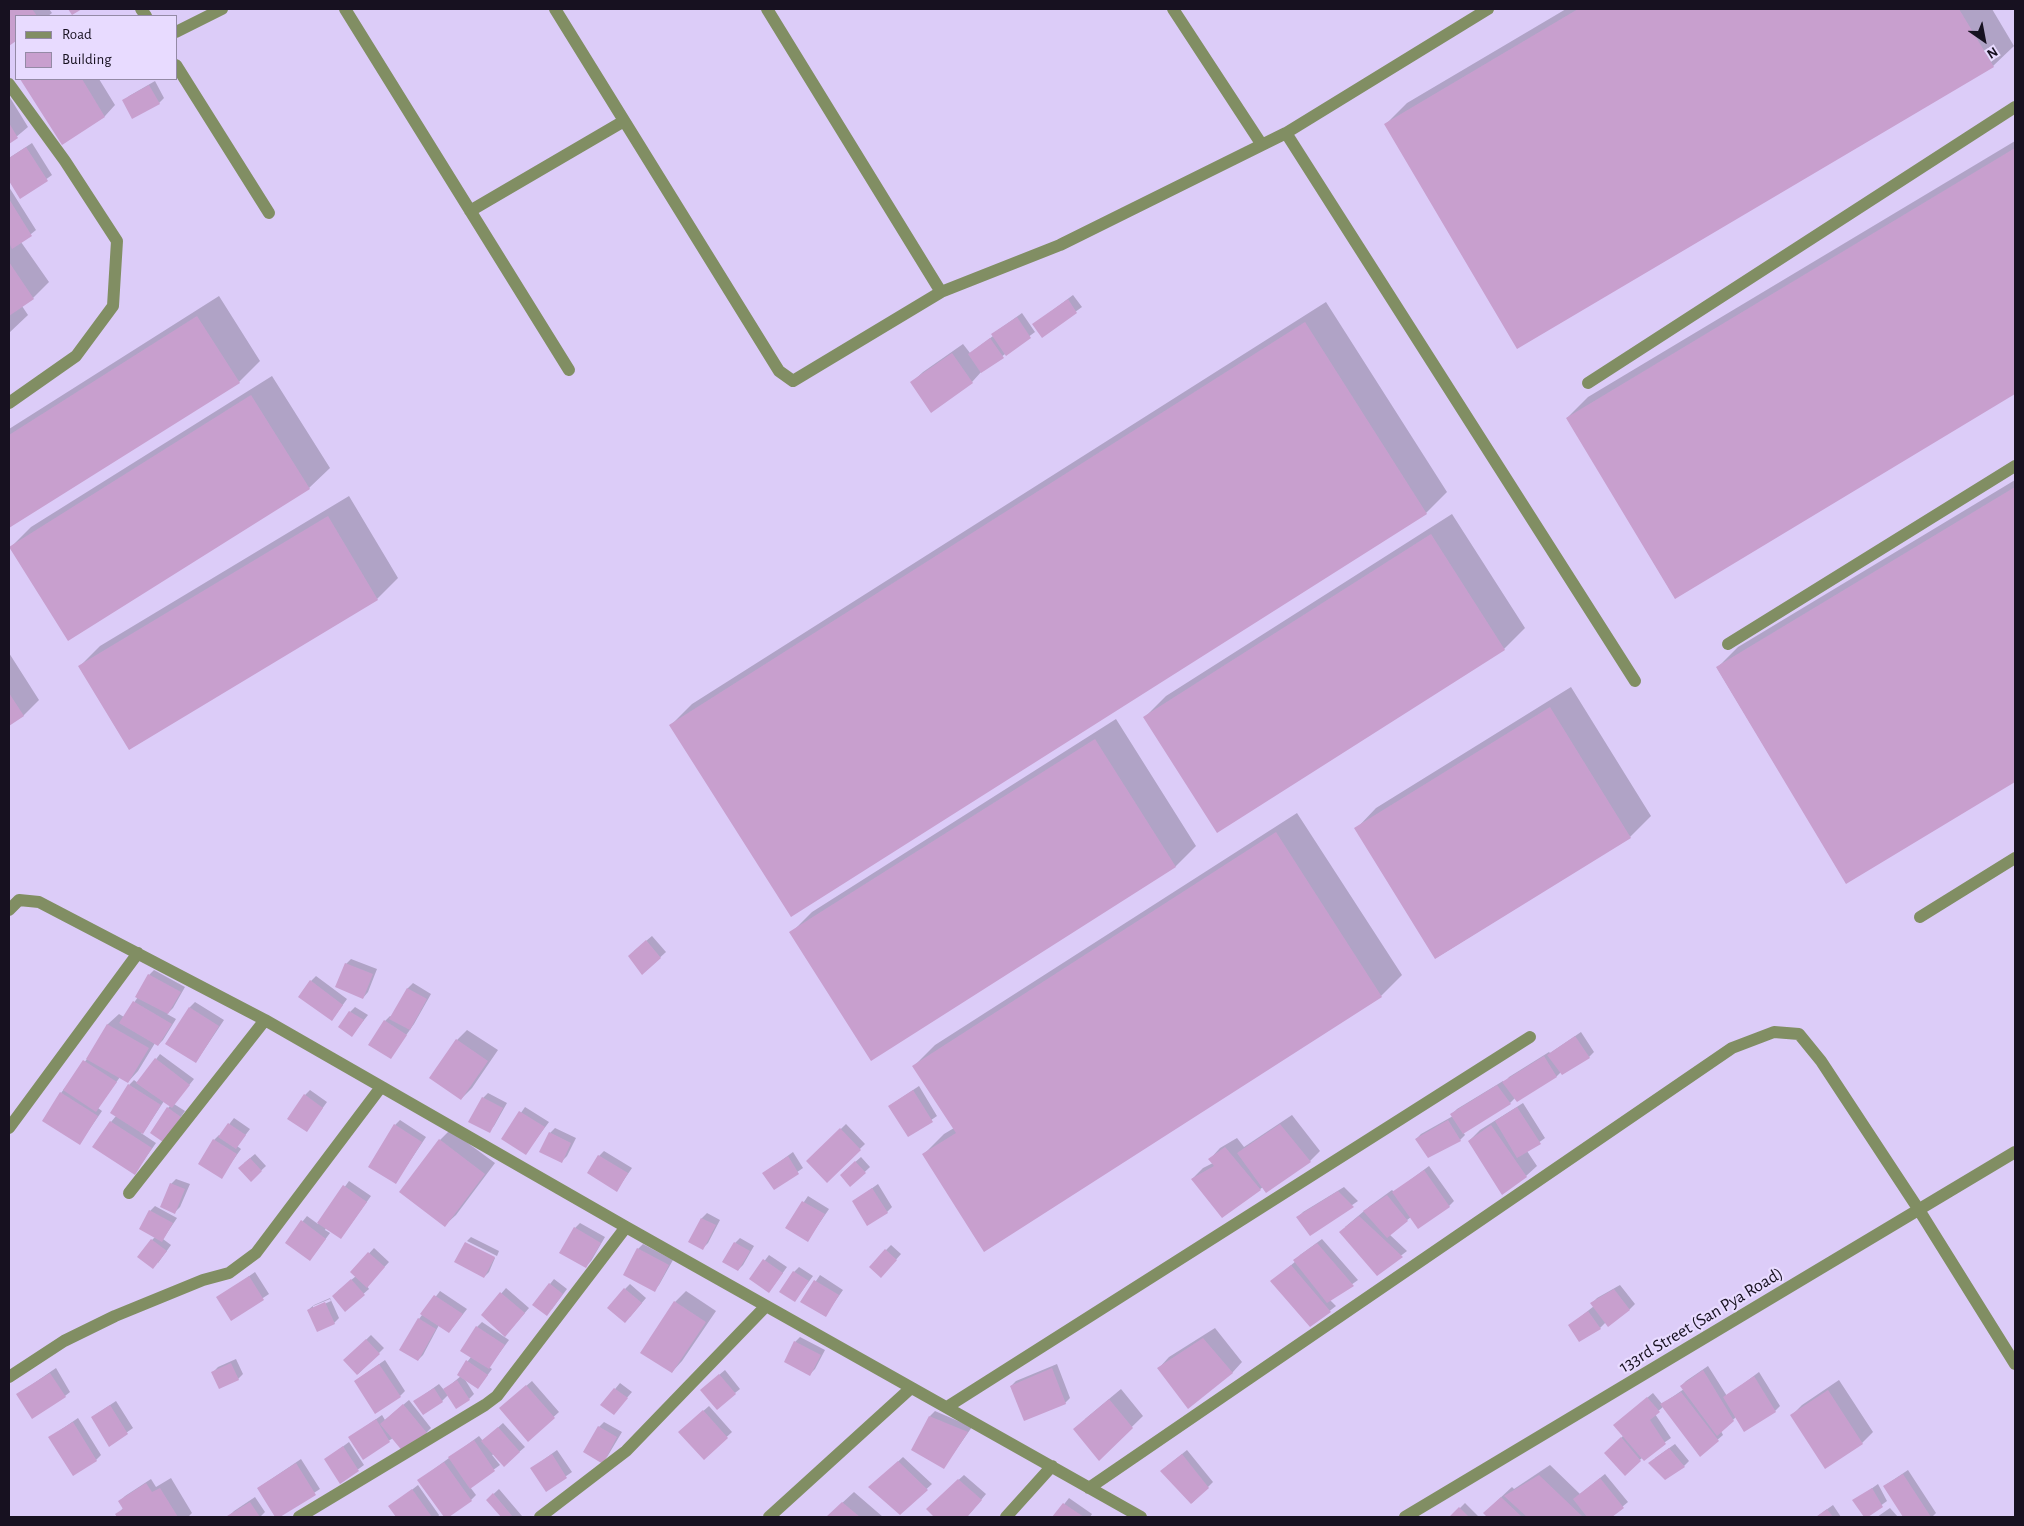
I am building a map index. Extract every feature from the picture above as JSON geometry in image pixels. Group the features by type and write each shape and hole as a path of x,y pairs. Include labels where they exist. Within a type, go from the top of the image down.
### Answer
{"street":[{"path":"178,31 222,9"},
{"path":"345,9 569,370"},
{"path":"555,9 779,371 794,382 940,292 1060,244 1286,133 1488,9"},
{"path":"768,9 940,292"},
{"path":"1173,9 1262,145"},
{"path":"178,68 269,212"},
{"path":"9,84 65,161 117,241 113,306 76,356 9,403"},
{"path":"1588,383 2015,107"},
{"path":"470,211 624,121"},
{"path":"1286,133 1635,681"},
{"path":"1728,644 2015,466"},
{"path":"1920,917 2015,858"},
{"path":"9,910 19,900 39,902 265,1020 626,1227 1141,1517"},
{"path":"9,1128 138,953"},
{"path":"129,1193 265,1020"},
{"path":"1088,1488 1732,1048 1774,1032 1799,1034 1821,1061 1919,1210 2015,1364"},
{"path":"948,1407 1530,1037"},
{"path":"9,1377 64,1341 115,1316 203,1280 229,1273 256,1253 381,1087"},
{"name":"133rd Street (San Pya Road)","path":"1405,1517 2015,1152"},
{"path":"299,1517 497,1396 626,1227"},
{"path":"540,1517 631,1446 766,1306"},
{"path":"768,1517 911,1388"},
{"path":"1006,1517 1052,1466"}],"building":[{"path":"9,9 32,9 36,15 15,15 15,42 9,46"},
{"path":"68,9 82,9 72,15"},
{"path":"1578,9 1959,9 1994,67 1517,349 1384,124"},
{"path":"21,80 83,80 105,117 62,145"},
{"path":"149,85 160,104 132,119 122,100"},
{"path":"9,123 18,138 9,144"},
{"path":"26,147 48,181 20,199 9,181 9,158"},
{"path":"2015,148 2015,394 1675,599 1566,418"},
{"path":"9,199 32,236 12,249 9,243"},
{"path":"9,262 34,299 9,316"},
{"path":"1068,299 1077,313 1042,338 1032,324"},
{"path":"197,316 240,383 9,528 9,435"},
{"path":"1017,317 1031,338 1006,356 991,334"},
{"path":"1305,322 1427,514 791,917 669,725"},
{"path":"990,338 1004,358 981,373 968,354"},
{"path":"952,353 973,383 931,413 910,382"},
{"path":"251,395 310,489 68,641 9,547"},
{"path":"2015,487 2015,782 1846,884 1716,667"},
{"path":"328,516 378,600 129,750 78,666"},
{"path":"1431,534 1505,650 1217,833 1143,717"},
{"path":"9,693 24,716 9,726"},
{"path":"1550,707 1631,838 1435,959 1354,828"},
{"path":"1095,739 1176,867 871,1061 789,932"},
{"path":"1276,832 1382,997 984,1252 922,1154 956,1133 912,1066"},
{"path":"646,940 661,958 642,975 628,956"},
{"path":"345,963 373,974 363,999 335,987"},
{"path":"148,974 181,992 168,1014 135,997"},
{"path":"310,980 343,1005 332,1021 298,997"},
{"path":"407,988 427,999 410,1030 389,1019"},
{"path":"133,1001 172,1024 158,1046 119,1023"},
{"path":"189,1007 219,1026 196,1063 165,1044"},
{"path":"349,1011 364,1020 352,1037 338,1027"},
{"path":"384,1020 407,1035 391,1059 368,1045"},
{"path":"107,1024 149,1048 128,1083 86,1059"},
{"path":"1575,1036 1590,1058 1562,1075 1547,1055"},
{"path":"456,1039 488,1061 461,1100 429,1078"},
{"path":"1544,1056 1557,1077 1517,1102 1502,1082"},
{"path":"155,1058 190,1085 172,1108 136,1083"},
{"path":"83,1060 117,1082 96,1112 63,1090"},
{"path":"128,1084 161,1105 143,1134 110,1113"},
{"path":"1497,1085 1511,1104 1463,1134 1450,1114"},
{"path":"913,1090 933,1122 908,1137 888,1106"},
{"path":"60,1092 98,1116 80,1145 42,1121"},
{"path":"304,1094 323,1108 307,1132 287,1119"},
{"path":"482,1097 503,1108 490,1133 468,1122"},
{"path":"167,1107 181,1117 163,1142 150,1133"},
{"path":"1517,1107 1541,1144 1517,1158 1495,1121"},
{"path":"519,1111 545,1127 526,1155 501,1139"},
{"path":"1448,1120 1461,1141 1428,1158 1415,1139"},
{"path":"110,1121 152,1148 135,1175 92,1147"},
{"path":"228,1123 246,1135 236,1149 218,1137"},
{"path":"394,1124 422,1142 396,1184 368,1167"},
{"path":"1280,1124 1311,1162 1266,1193 1237,1153"},
{"path":"1491,1125 1527,1177 1502,1195 1468,1141"},
{"path":"840,1128 861,1150 827,1183 806,1161"},
{"path":"549,1132 571,1143 562,1163 539,1152"},
{"path":"213,1139 237,1154 222,1179 198,1164"},
{"path":"439,1139 485,1174 445,1227 399,1192"},
{"path":"1225,1147 1261,1190 1222,1218 1191,1179 1214,1166 1208,1159"},
{"path":"598,1155 628,1173 617,1192 587,1173"},
{"path":"788,1156 799,1174 774,1190 762,1173"},
{"path":"250,1158 262,1171 251,1182 238,1168"},
{"path":"855,1161 866,1173 850,1187 840,1175"},
{"path":"1424,1170 1450,1207 1418,1229 1392,1192"},
{"path":"170,1183 185,1189 175,1214 160,1207"},
{"path":"343,1185 367,1202 341,1239 317,1223"},
{"path":"872,1188 888,1213 867,1226 852,1201"},
{"path":"1338,1191 1354,1207 1310,1236 1296,1217"},
{"path":"1387,1195 1408,1221 1387,1238 1363,1211"},
{"path":"802,1201 825,1214 808,1242 785,1228"},
{"path":"149,1210 173,1223 162,1242 139,1229"},
{"path":"1359,1216 1403,1257 1377,1276 1339,1232"},
{"path":"701,1218 716,1225 703,1250 688,1242"},
{"path":"301,1220 326,1239 310,1261 285,1243"},
{"path":"574,1227 601,1243 586,1268 559,1253"},
{"path":"151,1239 167,1251 153,1269 137,1257"},
{"path":"465,1242 495,1257 484,1278 454,1262"},
{"path":"734,1242 750,1251 738,1271 722,1262"},
{"path":"1317,1243 1354,1286 1327,1303 1293,1260"},
{"path":"637,1248 669,1265 655,1292 623,1275"},
{"path":"885,1249 897,1260 881,1278 869,1267"},
{"path":"368,1252 385,1267 367,1288 350,1272"},
{"path":"763,1259 783,1273 769,1293 749,1279"},
{"path":"1291,1265 1331,1312 1310,1327 1270,1281"},
{"path":"793,1271 809,1281 795,1302 779,1292"},
{"path":"249,1276 264,1300 231,1321 216,1297"},
{"path":"351,1279 365,1295 345,1312 332,1296"},
{"path":"814,1280 839,1295 826,1317 800,1302"},
{"path":"549,1283 563,1294 547,1316 532,1305"},
{"path":"624,1288 642,1303 625,1323 607,1308"},
{"path":"1614,1289 1630,1310 1608,1327 1590,1303"},
{"path":"500,1292 525,1313 505,1337 481,1315"},
{"path":"434,1295 463,1314 449,1333 420,1314"},
{"path":"674,1301 706,1322 672,1373 640,1353"},
{"path":"325,1302 335,1324 317,1332 307,1310"},
{"path":"1588,1311 1601,1329 1579,1342 1568,1325"},
{"path":"418,1318 436,1329 418,1361 399,1350"},
{"path":"476,1326 505,1345 489,1369 460,1351"},
{"path":"1203,1338 1233,1373 1188,1409 1157,1368"},
{"path":"366,1339 380,1354 357,1375 343,1360"},
{"path":"794,1341 821,1355 810,1376 784,1362"},
{"path":"466,1360 488,1375 478,1389 457,1375"},
{"path":"231,1363 239,1380 219,1389 211,1372"},
{"path":"379,1364 401,1397 375,1414 354,1381"},
{"path":"1052,1368 1066,1404 1024,1421 1010,1386"},
{"path":"1703,1370 1734,1421 1717,1436 1680,1386"},
{"path":"50,1373 66,1397 32,1419 16,1394"},
{"path":"719,1374 736,1394 717,1410 700,1390"},
{"path":"1754,1376 1776,1412 1744,1432 1723,1397"},
{"path":"457,1380 470,1400 456,1409 443,1389"},
{"path":"526,1385 555,1418 528,1442 499,1408"},
{"path":"434,1388 443,1402 423,1415 413,1401"},
{"path":"614,1388 628,1398 614,1415 600,1405"},
{"path":"1828,1390 1863,1444 1825,1469 1790,1415"},
{"path":"1681,1392 1719,1441 1700,1457 1660,1404"},
{"path":"1647,1397 1660,1412 1650,1420 1666,1444 1644,1461 1613,1425"},
{"path":"1109,1399 1133,1428 1099,1461 1073,1429"},
{"path":"403,1404 427,1433 404,1453 380,1424"},
{"path":"110,1405 128,1434 109,1447 91,1417"},
{"path":"703,1410 728,1438 704,1460 678,1432"},
{"path":"929,1416 968,1432 944,1469 911,1450"},
{"path":"376,1419 390,1442 363,1460 348,1437"},
{"path":"73,1422 97,1461 73,1476 48,1437"},
{"path":"598,1426 617,1437 603,1464 583,1452"},
{"path":"498,1427 520,1452 504,1467 481,1441"},
{"path":"1621,1437 1641,1461 1625,1476 1604,1453"},
{"path":"474,1440 495,1471 470,1489 448,1457"},
{"path":"343,1446 359,1471 340,1484 324,1459"},
{"path":"1669,1448 1685,1467 1665,1480 1648,1463"},
{"path":"552,1454 567,1478 546,1492 530,1468"},
{"path":"1182,1454 1209,1488 1191,1504 1160,1471"},
{"path":"898,1461 928,1490 900,1515 868,1487"},
{"path":"444,1462 472,1501 449,1517 444,1517 417,1480"},
{"path":"296,1463 316,1495 280,1517 275,1517 257,1488"},
{"path":"1903,1474 1931,1517 1903,1517 1883,1486"},
{"path":"1539,1475 1583,1517 1527,1517 1504,1496"},
{"path":"1600,1478 1624,1508 1612,1517 1587,1517 1573,1499"},
{"path":"958,1479 982,1500 967,1517 934,1517 926,1509"},
{"path":"146,1483 152,1492 160,1488 178,1517 117,1517 115,1514 123,1509 118,1501"},
{"path":"1872,1488 1883,1507 1868,1517 1864,1517 1852,1500"},
{"path":"412,1489 432,1517 396,1517 388,1506"},
{"path":"493,1493 513,1517 501,1517 486,1500"},
{"path":"1501,1497 1522,1517 1487,1517 1483,1513"},
{"path":"250,1502 260,1517 227,1516"},
{"path":"842,1502 860,1517 826,1517"},
{"path":"1063,1503 1084,1517 1052,1517"},
{"path":"1459,1507 1469,1517 1449,1517"},
{"path":"1827,1509 1833,1517 1816,1517"}]}
